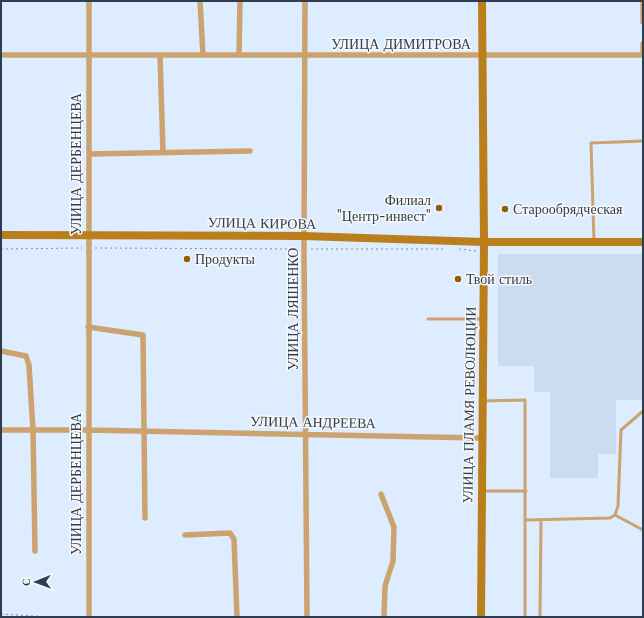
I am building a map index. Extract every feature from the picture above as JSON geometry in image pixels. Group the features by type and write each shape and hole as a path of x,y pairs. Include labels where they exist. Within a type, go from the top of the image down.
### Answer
{"main road":[{"name":"УЛИЦА ПЛАМЯ РЕВОЛЮЦИИ","path":"481,617 481,438 484,253 482,1"},
{"name":"УЛИЦА КИРОВА","path":"1,235 88,234 304,236 484,242 643,242"}],"street":[{"name":"УЛИЦА ДЕРБЕНЦЕВА","path":"89,1 89,617"},
{"path":"200,1 203,55"},
{"path":"239,55 240,1"},
{"name":"УЛИЦА ЛЯШЕНКО","path":"305,1 304,249 307,617"},
{"path":"643,1 643,22"},
{"path":"643,44 643,56"},
{"name":"УЛИЦА ДИМИТРОВА","path":"1,56 88,54 643,56"},
{"path":"160,55 163,152"},
{"path":"89,154 250,151"},
{"path":"88,327 143,335 145,518"},
{"path":"1,351 26,356 29,365 33,430 35,551"},
{"name":"УЛИЦА АНДРЕЕВА","path":"1,430 88,430 481,438"},
{"path":"381,494 394,527 393,561 385,586 384,617"},
{"path":"185,535 230,533 234,539 237,617"}],"lane":[{"path":"594,242 591,143 643,141"},
{"path":"428,319 483,319"},
{"path":"482,401 525,400 525,617"},
{"path":"526,520 610,518 615,515 618,506 621,430 643,411"},
{"path":"481,490 526,491"},
{"path":"615,515 643,530"},
{"path":"540,617 541,520"}],"path":[{"path":"1,249 450,249"},
{"path":"457,249 484,253"},
{"path":"1,614 52,617"}],"shaded area":[{"path":"498,254 643,254 643,400 616,400 616,454 598,454 598,478 550,478 550,392 534,392 534,366 498,366"}],"place":[{"name":"Филиал \"Центр-инвест\"","path":"439,208"},
{"name":"Старообрядческая","path":"505,209"},
{"name":"Продукты","path":"187,259"},
{"name":"Твой стиль","path":"458,279"}]}
